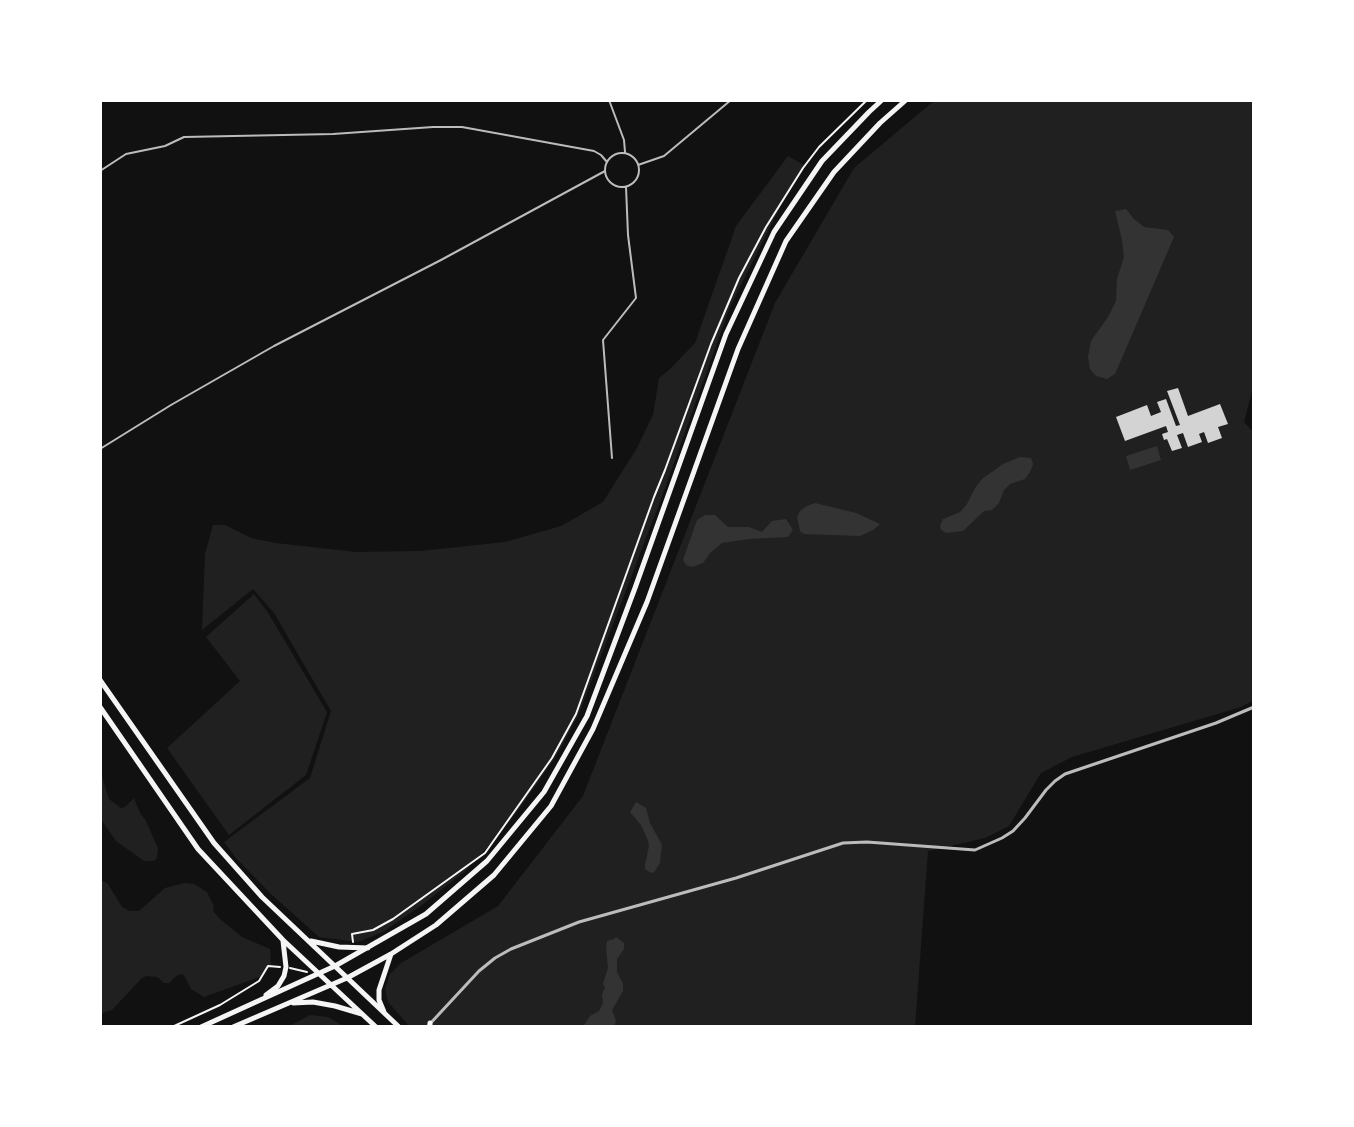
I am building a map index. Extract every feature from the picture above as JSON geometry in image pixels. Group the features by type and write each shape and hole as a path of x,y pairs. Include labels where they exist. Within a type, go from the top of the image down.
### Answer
{"main road":[{"path":"201,1027 335,966 426,914 487,861 544,792 587,716 726,334 774,232 822,161 882,100"},
{"path":"233,1027 347,978 436,925 494,875 551,806 593,729 635,631 738,349 786,241 834,172 906,100"},
{"path":"100,680 214,843 262,897 399,1027"},
{"path":"100,707 198,849 283,940 376,1027"},
{"path":"257,1002 278,986 286,967 283,940"},
{"path":"306,940 326,946 369,948"},
{"path":"384,1013 379,990 391,954"},
{"path":"288,1003 313,1002 363,1015"}],"street":[{"path":"429,1026 479,971 495,958 579,922 736,878 843,843 975,850 1002,838 1018,826 1046,790 1065,774 1254,707"}],"lane":[{"path":"609,100 624,140 625,153"},
{"path":"638,165 664,156 731,100"},
{"path":"100,171 126,154 165,146 184,137 333,134 433,127 462,127 594,151 607,162"},
{"path":"625,153 635,159 638,176 626,187 611,184 605,176 607,162 614,155 625,153"},
{"path":"100,449 280,342 605,171"},
{"path":"612,458 603,340 636,298 626,187"}],"path":[{"path":"354,948 352,934 373,930 393,919 485,853 552,758 576,714 711,344 739,278 803,168 819,147 867,100"},
{"path":"172,1027 220,1005 259,981 268,966 307,972 312,969"}],"shaded area":[{"path":"935,100 1254,100 1254,383 1244,422 1254,433 1254,700 1241,707 1072,757 1041,773 1009,826 985,838 928,851 915,1027 410,1027 388,1002 385,989 390,974 401,963 498,906 583,796 775,303 854,168"},
{"path":"788,156 806,166 785,197 730,307 578,716 555,758 490,844 464,872 422,905 383,932 358,942 319,937 271,894 224,842 310,778 331,711 274,613 253,589 202,630 205,554 213,525 225,525 251,538 276,543 356,552 420,551 505,542 561,526 603,502 637,448 653,415 659,378 695,343 736,226"},
{"path":"1126,209 1144,227 1168,230 1174,237 1115,374 1107,379 1096,376 1090,369 1088,357 1091,341 1116,301 1117,279 1124,257 1115,211"},
{"path":"1157,446 1161,460 1130,470 1126,456"},
{"path":"1020,457 1031,458 1033,464 1030,472 1025,479 1010,484 1004,490 999,503 992,510 984,511 963,531 946,533 941,530 943,519 960,512 982,479 1003,464"},
{"path":"815,503 856,513 880,524 860,536 804,534 800,531 797,517 800,511"},
{"path":"705,515 715,515 728,527 749,527 762,532 772,521 786,519 793,530 788,537 722,543 703,563 692,567 683,560 697,520"},
{"path":"254,594 327,712 306,775 229,835 167,748 240,681 206,637"},
{"path":"100,760 109,799 121,808 134,798 158,848 154,861 144,861 116,841 100,818"},
{"path":"636,802 646,808 662,845 660,863 651,873 645,869 648,841 641,825 630,812"},
{"path":"100,879 108,884 122,907 130,911 139,911 165,888 194,884 207,892 214,906 213,911 220,919 242,937 270,949 271,965 262,976 204,997 191,989 184,975 180,974 169,983 146,976 112,1010 100,1014"},
{"path":"616,937 624,943 624,949 617,959 623,991 612,1010 616,1021 614,1027 583,1027 603,1003 603,984 608,968 607,941"},
{"path":"310,1015 328,1017 345,1027 288,1027"}],"building":[{"path":"1178,388 1188,416 1220,404 1228,424 1218,427 1222,438 1208,443 1204,432 1199,434 1202,442 1188,447 1183,433 1177,435 1182,448 1172,451 1162,434 1168,432 1166,426 1125,441 1116,417 1147,405 1151,416 1161,412 1157,402 1166,399 1176,426 1180,425 1167,391"}]}
